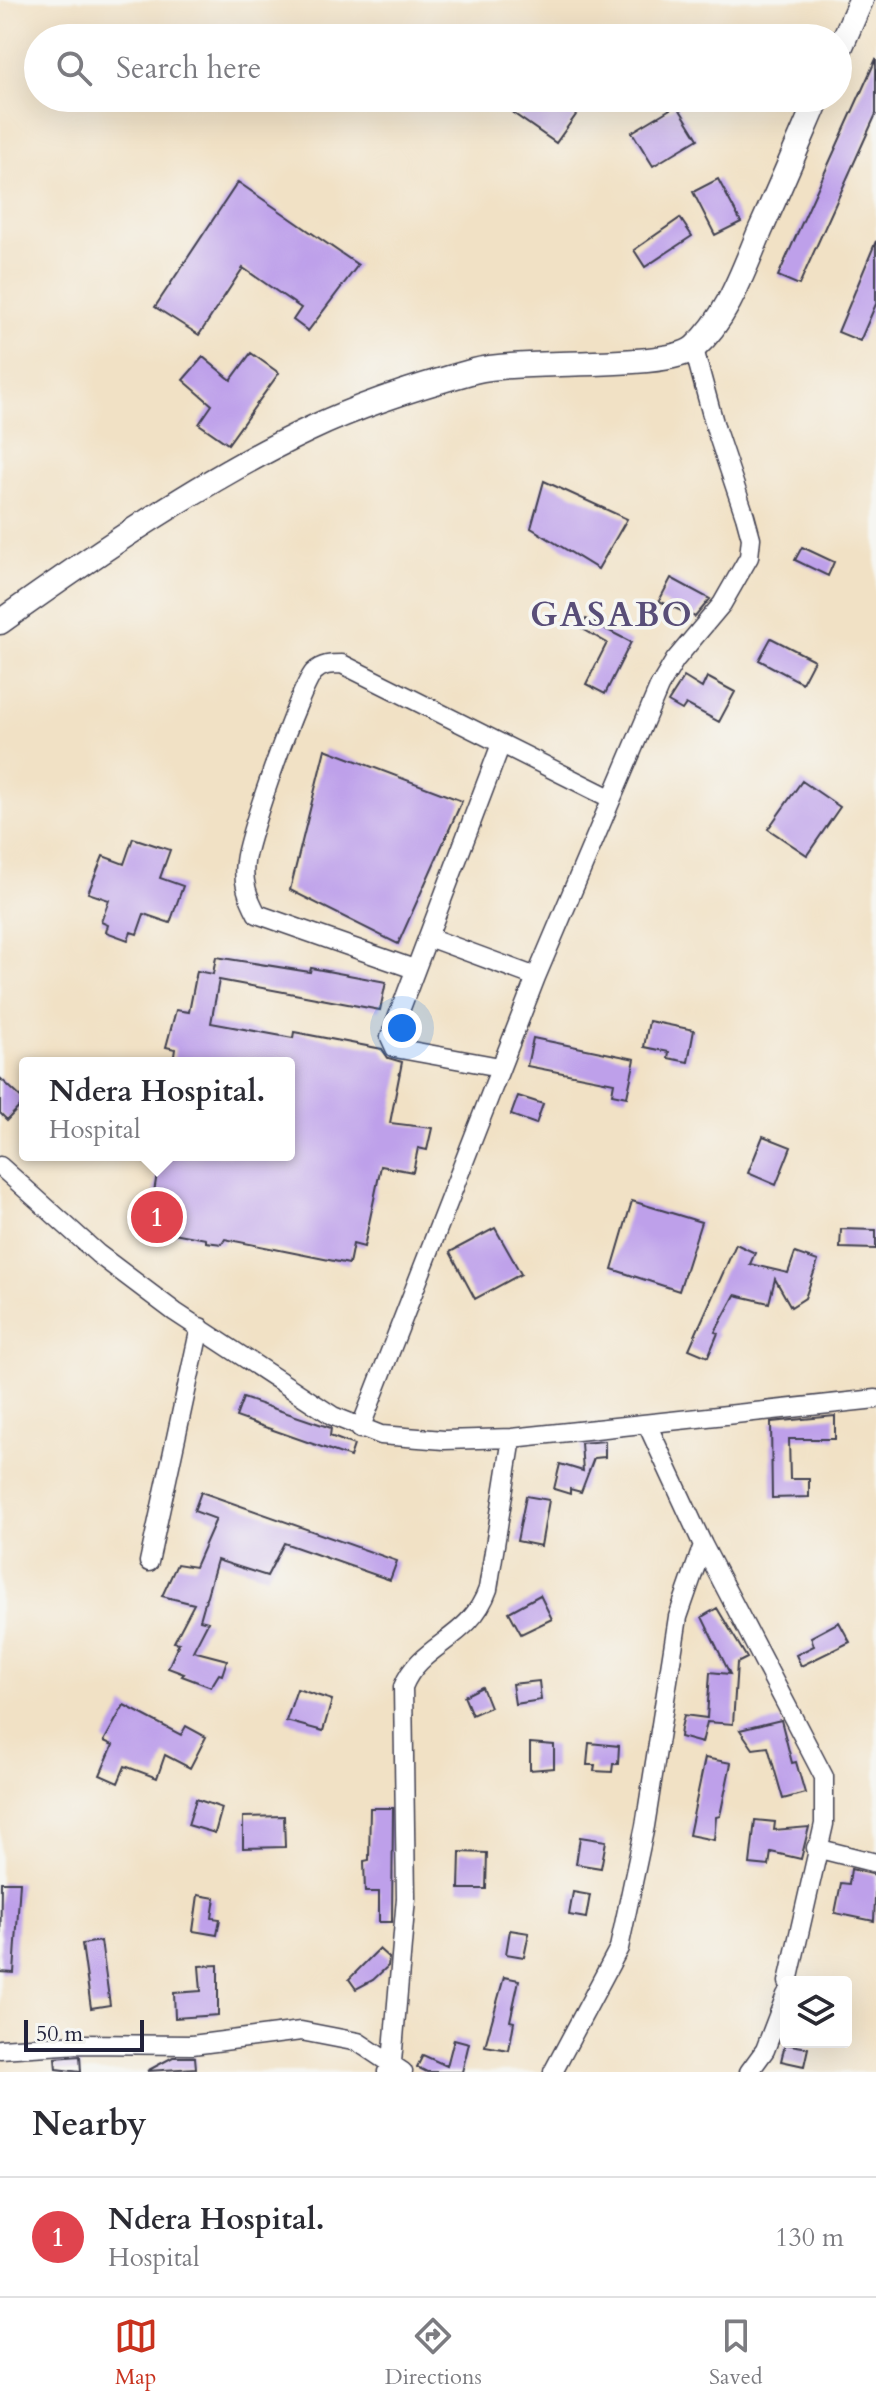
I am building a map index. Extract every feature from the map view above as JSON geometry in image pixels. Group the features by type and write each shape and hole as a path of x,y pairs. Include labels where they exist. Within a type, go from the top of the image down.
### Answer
{"main road":[{"path":"851,24 861,0"},
{"path":"0,622 64,577 230,472 311,428 476,371 548,362 648,359 678,355 694,349 727,307 812,112"}],"street":[{"path":"360,1429 536,977 659,687 675,660 698,637 722,604 749,557 751,538 694,349"},
{"path":"414,969 257,914 248,898 245,860 294,712 313,673 327,663 342,664 610,798"},
{"path":"500,1067 395,1048 390,1044 414,969 501,744"},
{"path":"428,937 536,977"},
{"path":"0,1166 98,1254 200,1327 333,1416 381,1435 444,1440 512,1438 876,1399"},
{"path":"149,1562 200,1327"},
{"path":"647,1424 703,1545 824,1777 824,1824 816,1848 789,1976"},
{"path":"394,2069 406,1898 403,1687 413,1667 468,1626 479,1612 488,1589 512,1438"},
{"path":"553,2072 619,1948 645,1826 678,1617 703,1545"},
{"path":"816,1848 876,1863"},
{"path":"749,2072 765,2050 780,2011"},
{"path":"0,2049 80,2044 192,2045 301,2031 358,2042 394,2069"}],"building":[{"path":"876,59 876,114 799,285 778,276"},
{"path":"514,112 578,112 556,143"},
{"path":"665,112 681,112 698,139 653,166 632,132"},
{"path":"718,179 741,222 715,235 693,192"},
{"path":"238,182 358,265 308,331 293,320 301,308 243,268 199,335 155,307"},
{"path":"680,218 692,236 645,267 634,250"},
{"path":"876,241 876,304 860,341 838,332"},
{"path":"251,353 279,373 228,444 199,424 212,405 183,380 203,357 231,380"},
{"path":"544,481 627,519 598,569 531,528"},
{"path":"802,547 834,562 828,576 795,560"},
{"path":"671,578 710,599 695,617 659,601"},
{"path":"586,619 631,642 605,694 586,684 607,643 581,628"},
{"path":"771,638 814,660 802,683 759,660"},
{"path":"684,677 702,688 707,677 735,692 719,722 686,704 682,710 668,702"},
{"path":"325,749 462,801 398,944 290,890"},
{"path":"802,781 840,807 807,855 768,829"},
{"path":"133,838 170,850 160,878 183,886 170,923 144,914 137,934 131,932 128,940 106,932 108,925 101,922 109,900 88,893 103,856 124,864"},
{"path":"216,957 310,972 311,968 386,982 380,1010 219,980 211,1023 293,1038 294,1032 382,1049 388,1058 402,1062 390,1123 432,1128 427,1150 418,1148 413,1172 381,1166 364,1247 353,1244 349,1264 225,1239 222,1244 206,1242 206,1239 168,1232 169,1226 149,1223 159,1161 295,1161 295,1057 174,1057 175,1049 166,1047 176,1010 189,1012 197,971 213,974"},
{"path":"649,1021 694,1030 688,1062 668,1058 669,1052 644,1047"},
{"path":"533,1038 635,1059 627,1097 612,1094 614,1083 527,1066"},
{"path":"0,1078 19,1095 19,1107 7,1120 0,1113"},
{"path":"518,1096 543,1104 536,1124 511,1115"},
{"path":"763,1136 791,1147 776,1185 748,1173"},
{"path":"632,1201 701,1222 679,1291 612,1269"},
{"path":"495,1228 521,1274 475,1299 450,1252"},
{"path":"841,1229 876,1230 876,1249 840,1248"},
{"path":"736,1244 755,1253 750,1264 788,1273 795,1253 818,1261 805,1298 791,1307 775,1279 769,1303 735,1295 715,1332 718,1333 708,1357 689,1349"},
{"path":"243,1398 331,1428 330,1436 354,1445 350,1457 236,1417"},
{"path":"835,1416 835,1439 789,1439 790,1479 809,1479 809,1497 772,1498 771,1422"},
{"path":"605,1441 605,1457 594,1458 581,1492 570,1489 570,1494 554,1489 560,1464 583,1471 581,1443"},
{"path":"201,1492 397,1561 390,1580 284,1543 267,1576 217,1560 200,1620 208,1622 193,1651 227,1660 222,1675 219,1674 211,1687 182,1676 184,1674 168,1668 179,1643 174,1642 194,1604 162,1596 177,1564 195,1567 216,1519 194,1511"},
{"path":"526,1496 549,1500 541,1546 517,1541"},
{"path":"540,1595 552,1619 521,1634 509,1612"},
{"path":"717,1608 747,1658 737,1663 733,1724 707,1722 702,1743 680,1737 681,1728 684,1715 707,1718 710,1672 730,1674 702,1617"},
{"path":"839,1622 850,1642 801,1666 796,1655 814,1646 811,1637"},
{"path":"539,1681 541,1700 515,1704 512,1684"},
{"path":"482,1687 490,1707 472,1715 464,1696"},
{"path":"297,1689 332,1700 323,1731 286,1721"},
{"path":"124,1705 181,1735 186,1726 206,1737 190,1768 165,1755 157,1778 125,1766 118,1783 100,1775 113,1745 104,1741"},
{"path":"781,1720 792,1763 796,1762 805,1793 783,1799 768,1747 753,1749 740,1730"},
{"path":"530,1743 554,1745 554,1768 530,1770"},
{"path":"589,1743 619,1746 618,1764 613,1764 612,1772 594,1771 595,1765 587,1765"},
{"path":"705,1758 731,1763 720,1816 716,1817 714,1840 689,1835"},
{"path":"196,1799 222,1808 215,1833 188,1825"},
{"path":"370,1808 393,1808 392,1922 379,1922 379,1892 365,1892 364,1861 369,1860"},
{"path":"284,1816 285,1847 243,1848 243,1817"},
{"path":"755,1820 775,1822 774,1830 809,1827 801,1859 771,1852 769,1866 750,1864"},
{"path":"580,1837 606,1841 601,1868 576,1864"},
{"path":"460,1852 487,1853 486,1889 459,1889"},
{"path":"851,1869 876,1875 874,1921 835,1913 841,1883 849,1884"},
{"path":"1,1882 20,1882 14,1973 0,1972"},
{"path":"573,1892 590,1895 586,1918 569,1915"},
{"path":"198,1895 215,1898 212,1918 220,1919 217,1935 193,1931"},
{"path":"510,1930 529,1933 524,1957 506,1954"},
{"path":"101,1941 110,2005 91,2008 82,1944"},
{"path":"379,1949 389,1958 388,1966 373,1980 356,1989 349,1979"},
{"path":"218,1965 218,2015 175,2018 174,1993 201,1991 199,1966"},
{"path":"504,1977 519,1980 510,2021 514,2022 509,2050 485,2046"},
{"path":"454,2039 469,2043 462,2072 427,2072 417,2067 423,2055 447,2066"},
{"path":"784,2048 808,2048 804,2066 781,2061"},
{"path":"80,2056 81,2072 56,2069 55,2058"},
{"path":"173,2057 195,2057 196,2068 147,2071"}],"place":[{"name":"Ndera Hospital.","path":"157,1217"}],"district":[{"name":"GASABO","path":"612,614"}]}
